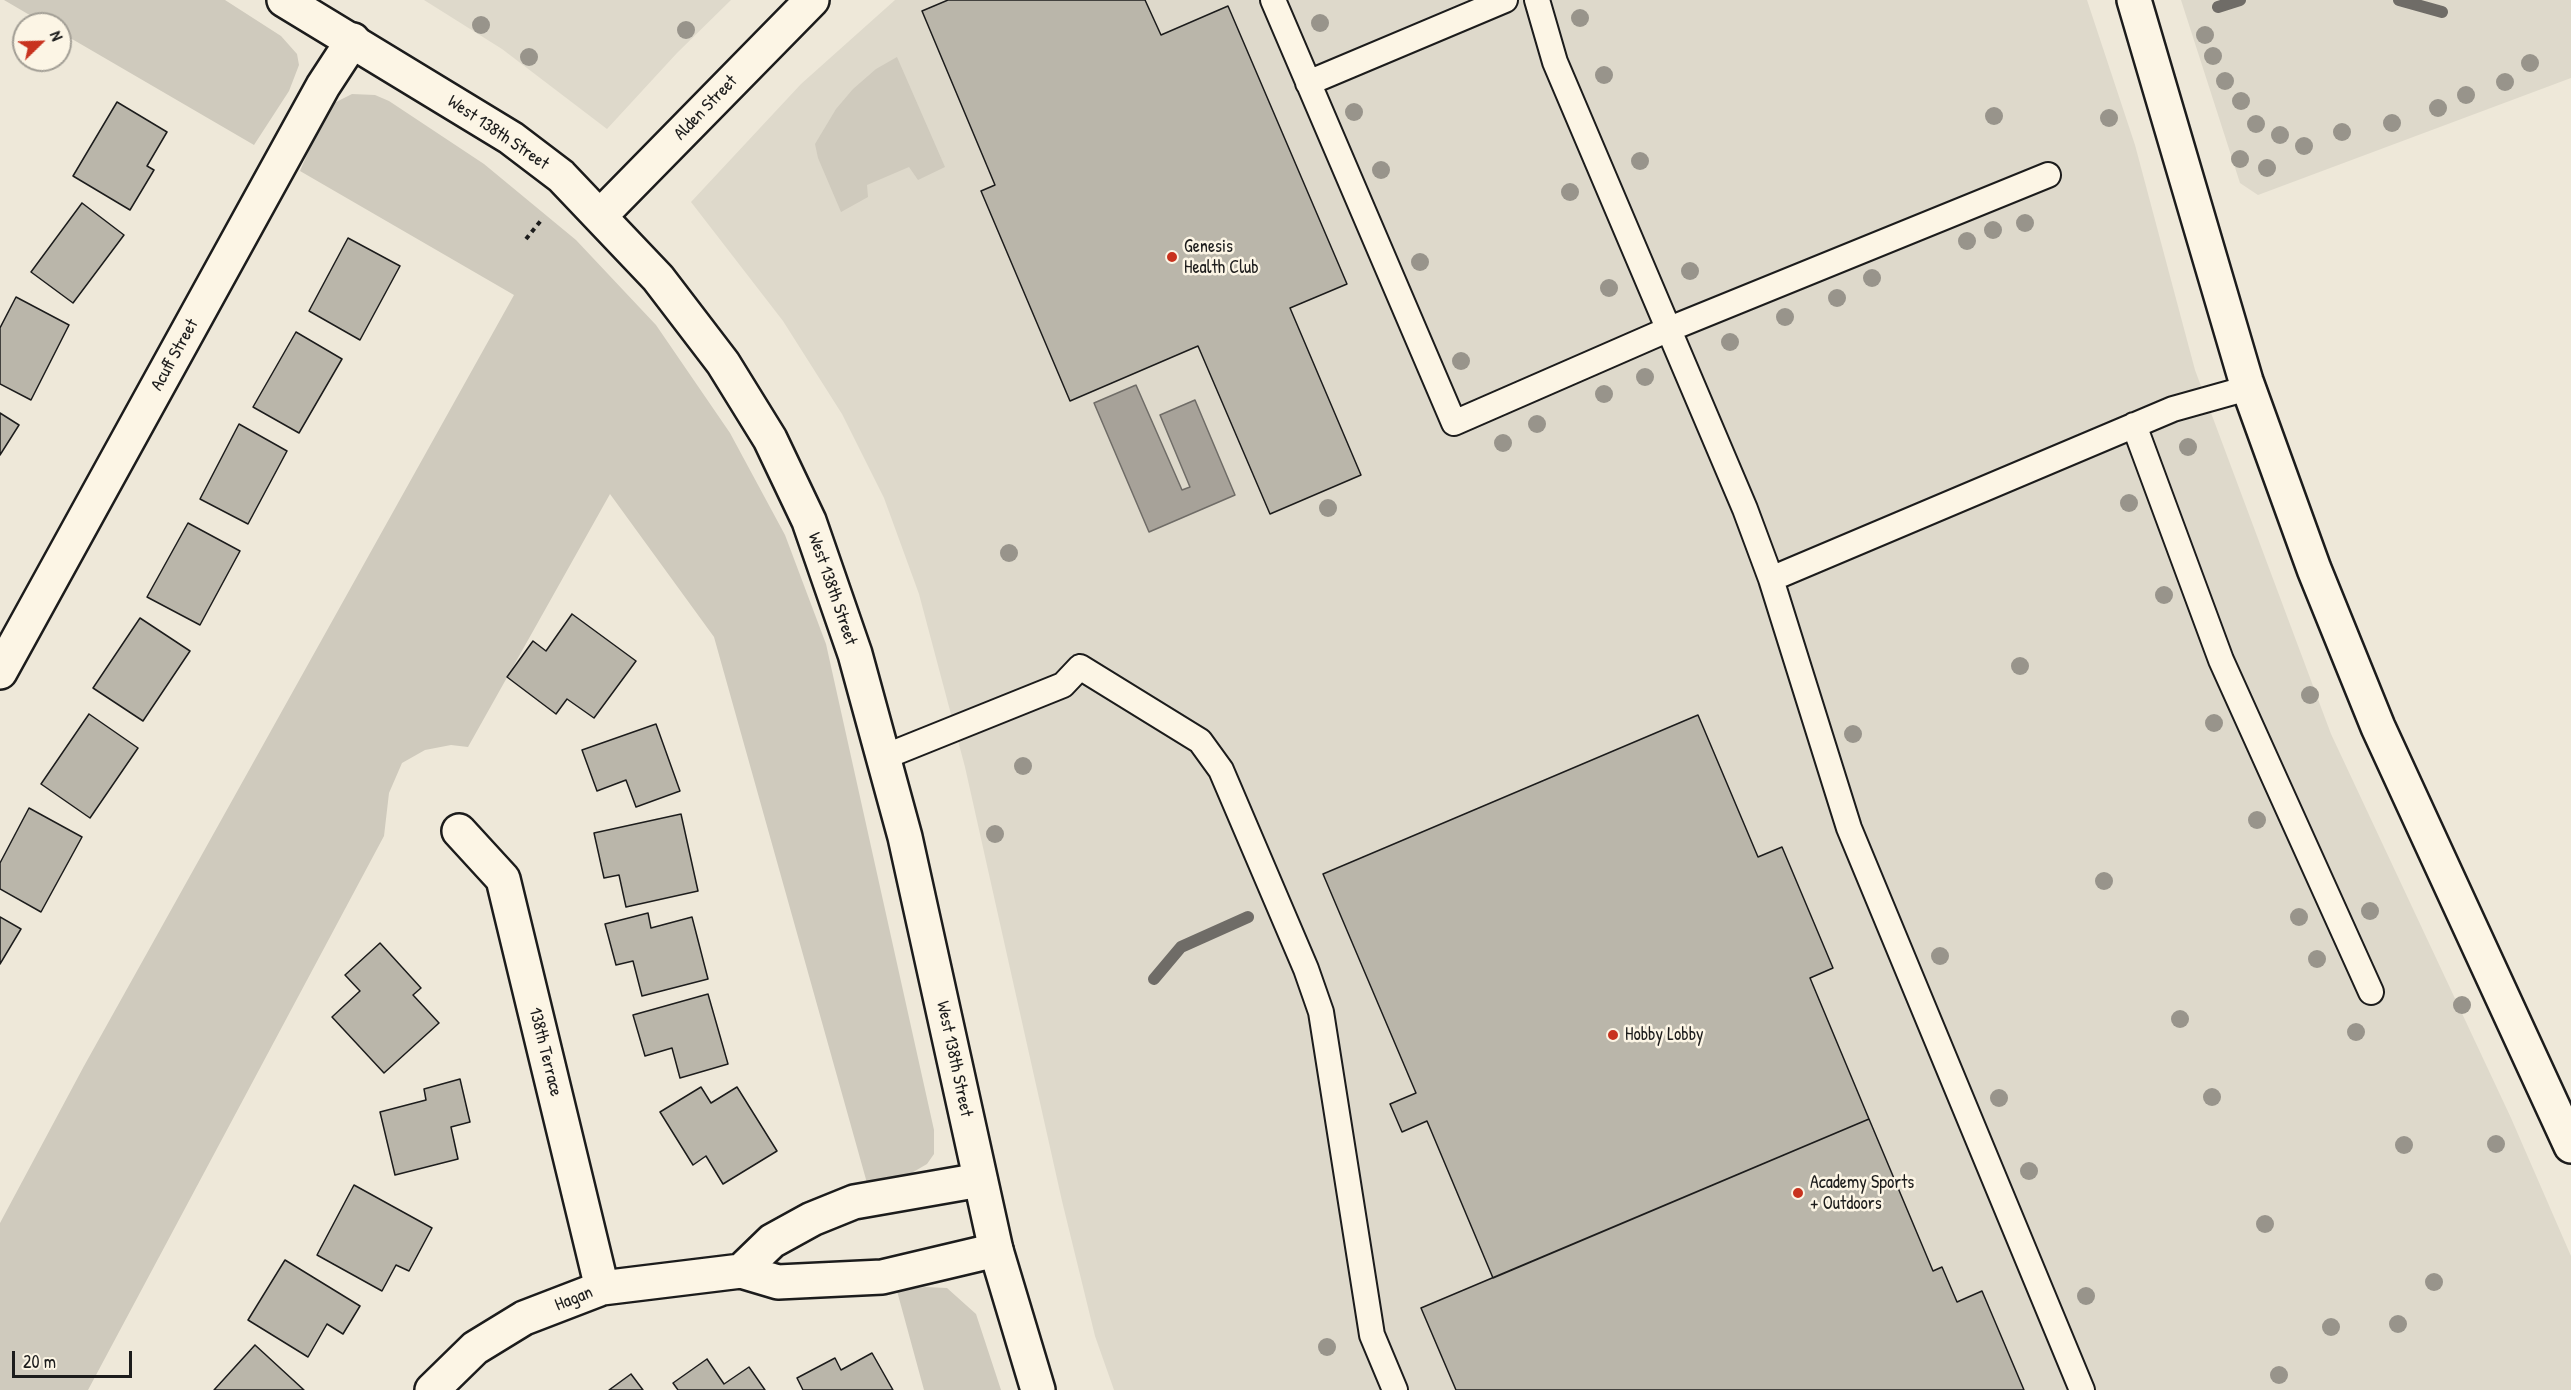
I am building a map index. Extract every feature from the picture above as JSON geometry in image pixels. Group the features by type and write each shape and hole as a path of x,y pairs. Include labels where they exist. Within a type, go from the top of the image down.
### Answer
{"street":[{"name":"West 138th Street","path":"284,0 511,138 561,176 658,278 723,363 770,439 809,521 832,584 884,757 905,837 996,1250 1038,1390"},
{"name":"Alden Street","path":"600,216 812,0"},
{"path":"2134,0 2248,388 2314,569 2378,727 2571,1146"},
{"name":"Acuff Street","path":"0,672 323,86 353,40"},
{"name":"138th Terrace","path":"459,831 503,879 602,1288"},
{"path":"741,1271 772,1241 812,1219 855,1202 980,1180"},
{"name":"Hagan","path":"432,1390 475,1348 524,1318 602,1288 741,1271 778,1282 882,1277 996,1250"}],"lane":[{"path":"1273,0 1454,423 1667,330 2048,175"},
{"path":"1308,83 1505,0"},
{"path":"1537,0 1556,62 1771,579 1849,828 2082,1390"},
{"path":"1771,579 2173,409 2248,388"},
{"path":"2134,425 2221,660 2371,992"},
{"path":"884,757 1063,685 1080,667 1200,741 1221,770 1306,969 1321,1012 1372,1335 1395,1390"}],"path":[{"path":"526,239 543,218"}],"shaded area":[{"path":"4,0 225,0 281,36 297,54 299,65 289,91 254,145 72,39 72,12 24,12"},
{"path":"424,0 731,0 677,53 607,129 502,49"},
{"path":"895,0 2087,0 2135,145 2195,370 2331,734 2511,1118 2571,1256 2571,1390 1114,1390 1095,1336 1062,1201 965,767 919,594 884,498 842,414 783,321 691,202 801,84"},
{"path":"2181,0 2571,0 2571,78 2258,195 2240,183"},
{"path":"897,57 945,167 918,180 909,167 867,185 868,197 841,212 818,158 815,144 836,109 853,89 876,69"},
{"path":"352,94 375,95 389,101 484,164 576,240 656,325 730,433 785,535 826,644 934,1130 934,1154 927,1164 903,1178 867,1183 714,637 610,494 468,747 451,745 425,750 402,763 389,793 384,836 88,1390 0,1390 0,1223 84,1066 514,295 300,171 325,113 332,104"},
{"path":"1136,385 1182,490 1190,487 1160,415 1195,400 1235,495 1149,532 1094,403"},
{"path":"925,1287 947,1288 976,1314 1001,1390 924,1390 897,1291"}],"building":[{"name":"Genesis Health Club","path":"948,0 1145,0 1161,35 1228,6 1347,284 1290,308 1361,475 1270,514 1198,346 1070,401 981,191 995,185 922,11"},
{"path":"117,102 167,132 147,166 154,170 130,210 73,176"},
{"path":"82,203 124,235 73,303 31,272"},
{"path":"348,238 400,266 360,340 309,311"},
{"path":"16,297 69,325 31,400 0,384 0,328"},
{"path":"296,332 342,359 299,433 253,407"},
{"path":"0,413 19,425 0,455"},
{"path":"239,424 287,451 248,524 200,499"},
{"path":"188,523 240,551 200,625 147,597"},
{"path":"572,614 636,661 594,718 567,699 556,714 507,677 533,641 546,651"},
{"path":"140,618 190,651 143,721 93,688"},
{"path":"89,714 138,748 90,818 41,784"},
{"name":"Hobby Lobby","path":"1698,715 1758,857 1782,847 1833,968 1810,978 1869,1119 1493,1278 1427,1121 1402,1132 1390,1104 1416,1093 1323,874"},
{"path":"656,724 680,791 636,807 626,780 597,791 582,750"},
{"path":"29,808 82,837 41,912 0,889 0,863"},
{"path":"681,814 698,891 626,907 619,875 604,878 594,833"},
{"path":"648,913 651,928 692,917 708,979 642,996 633,961 616,965 605,924"},
{"path":"0,917 21,929 0,964"},
{"path":"380,943 421,988 413,995 439,1023 384,1073 332,1017 360,991 345,975"},
{"path":"708,994 728,1064 680,1078 672,1048 645,1056 633,1015"},
{"path":"460,1079 470,1122 451,1127 458,1159 395,1175 380,1112 426,1100 424,1089"},
{"path":"701,1087 711,1103 737,1087 777,1151 723,1184 706,1156 693,1165 660,1112"},
{"name":"Academy Sports + Outdoors","path":"1869,1119 1933,1271 1942,1267 1957,1302 1982,1291 2024,1390 1456,1390 1421,1308"},
{"path":"354,1185 432,1228 409,1271 396,1265 382,1291 317,1255"},
{"path":"285,1260 360,1306 343,1334 327,1324 308,1357 248,1320"},
{"path":"255,1345 304,1390 214,1390"},
{"path":"872,1353 893,1390 803,1390 797,1378 835,1358 841,1370"},
{"path":"707,1359 724,1384 749,1367 765,1390 678,1390 673,1383"},
{"path":"631,1374 643,1390 609,1390"}],"waterway":[{"path":"2218,7 2240,0"},
{"path":"2399,0 2442,12"},
{"path":"1154,979 1181,947 1248,917"}],"place":[{"name":"Genesis Health Club","path":"1172,257"},
{"name":"Hobby Lobby","path":"1613,1035"},
{"name":"Academy Sports + Outdoors","path":"1798,1193"}]}
